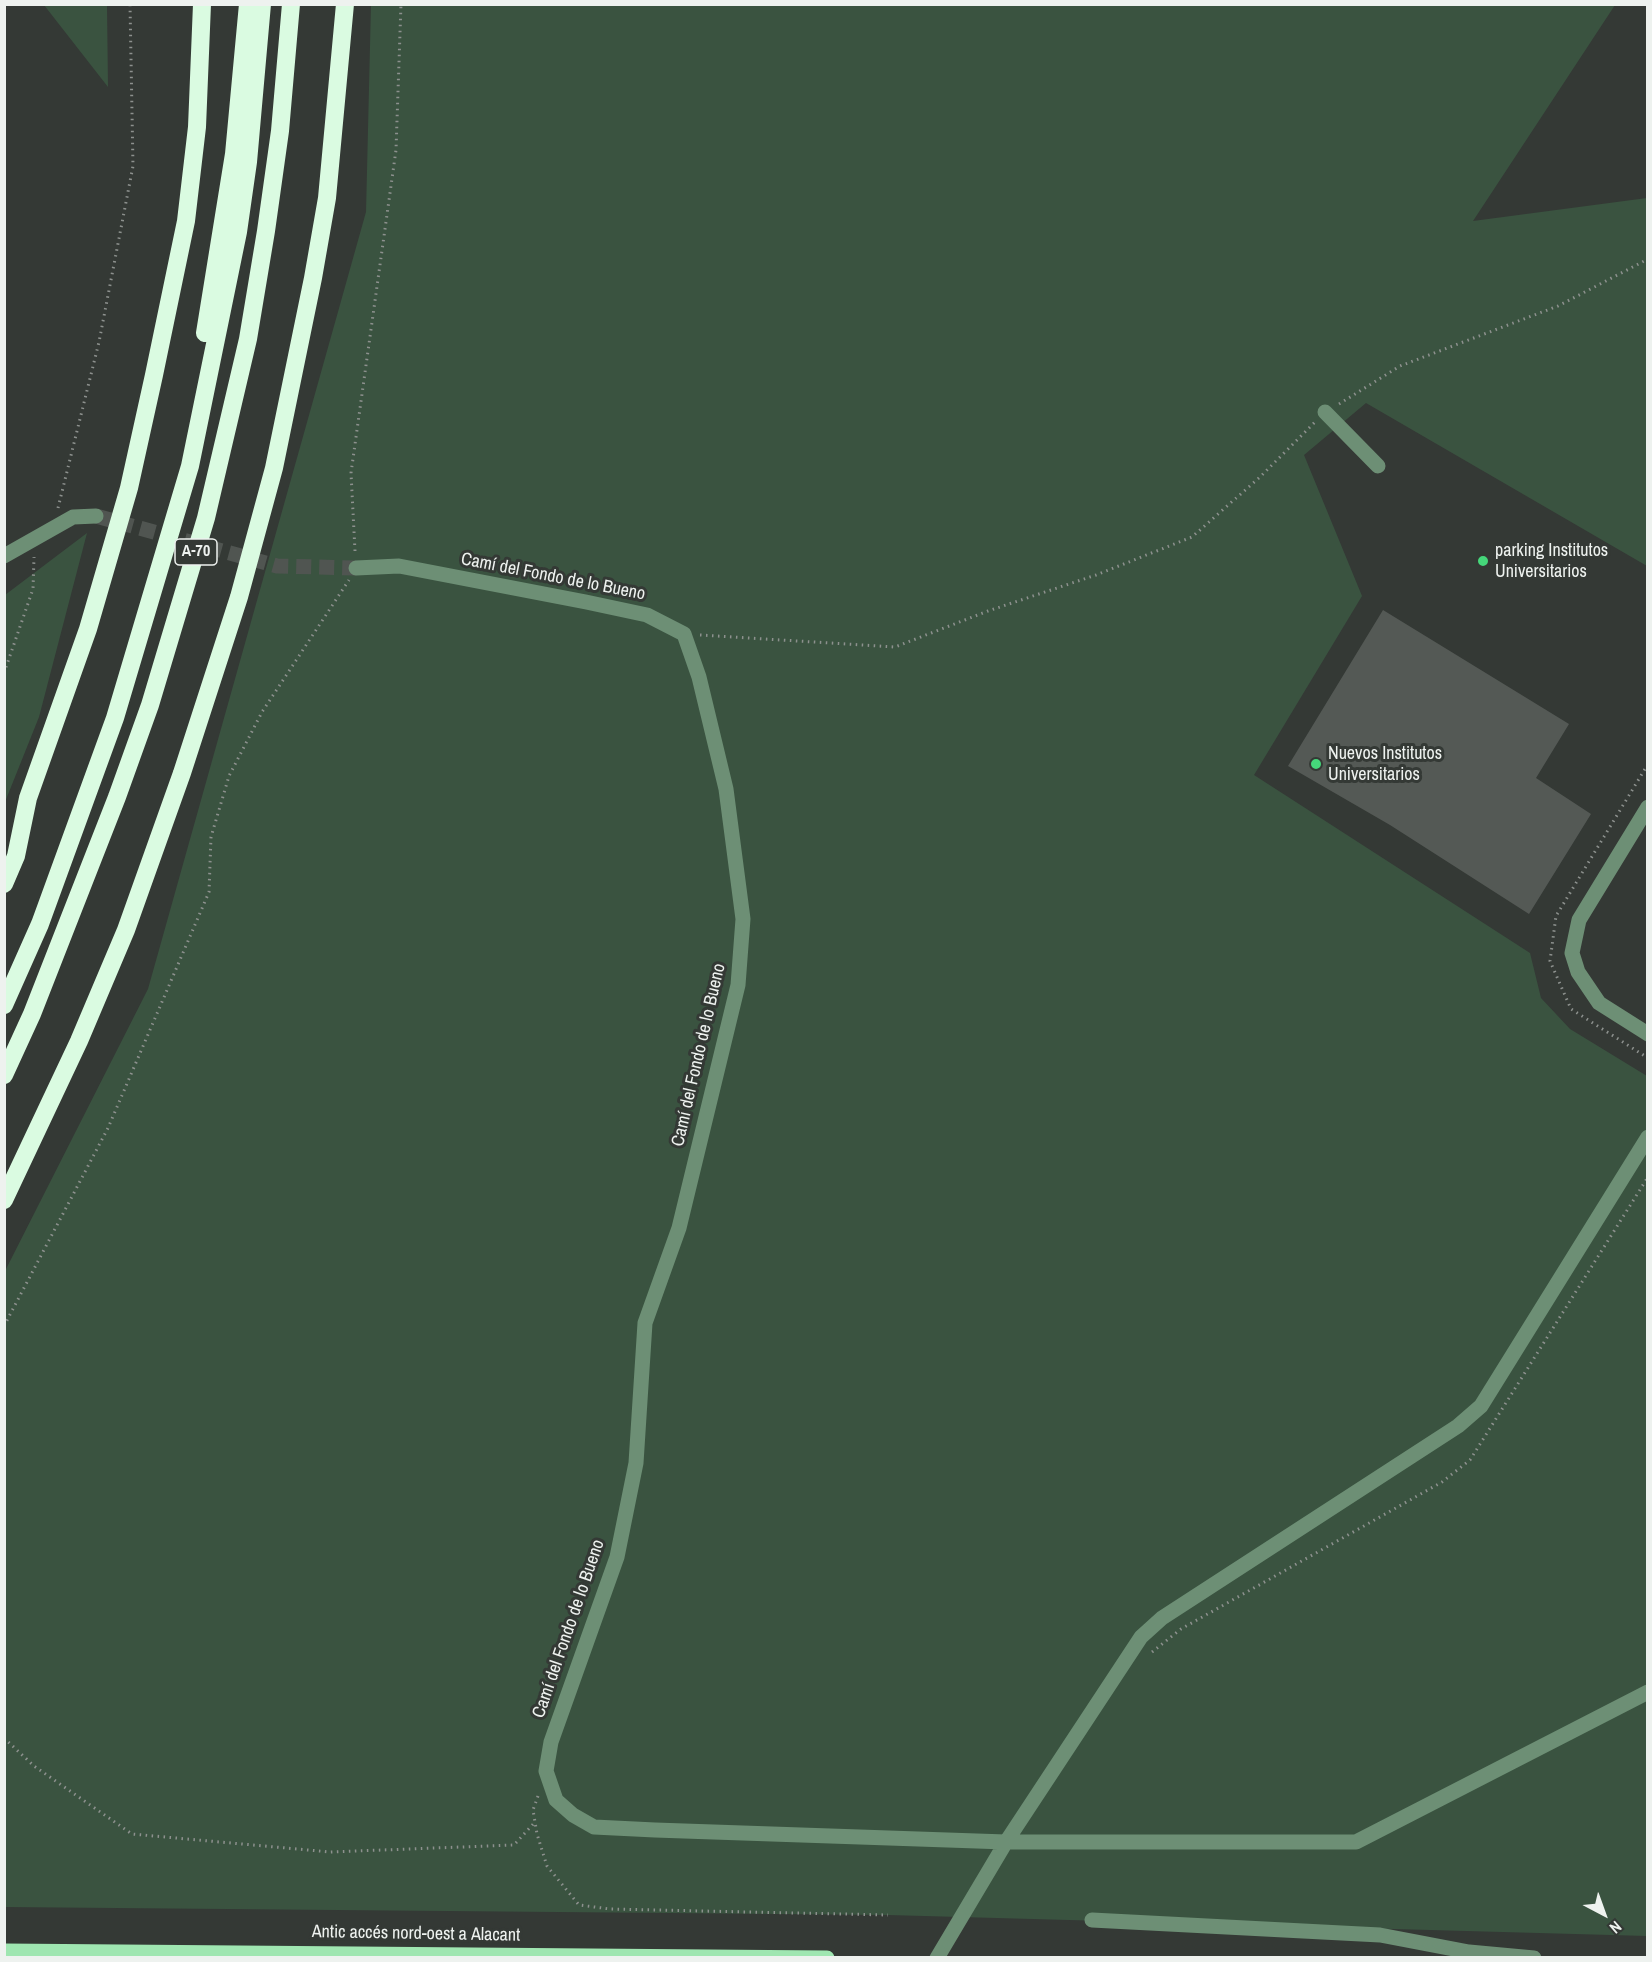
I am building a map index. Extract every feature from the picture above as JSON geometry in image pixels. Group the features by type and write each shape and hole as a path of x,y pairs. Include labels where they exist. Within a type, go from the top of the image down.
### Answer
{"highway":[{"path":"209,380 204,342 234,154 248,4"},
{"name":"A-70","path":"4,1005 40,924 115,718 190,466 238,232 248,162 262,4"},
{"name":"A-70","path":"4,1075 32,1014 117,797 150,705 206,518 245,350 266,231 280,131 291,4"},
{"path":"4,1200 57,1091 126,930 182,773 239,597 274,468 314,278 327,198 345,4"},
{"path":"4,884 15,856 28,798 88,629 129,488 186,221 197,127 202,7"}],"main road":[{"name":"Antic accés nord-oest a Alacant","path":"4,1951 827,1958"}],"street":[{"path":"1325,412 1378,466"},
{"path":"4,556 73,517 96,516"},
{"name":"Camí del Fondo de lo Bueno","path":"356,568 399,566 586,602 647,615 684,634 699,677 726,789 743,919 738,985 679,1228 645,1323 636,1463 617,1557 550,1742 546,1771"},
{"path":"1647,807 1579,920 1572,953 1578,972 1594,997 1647,1034"},
{"path":"937,1958 1006,1842 1141,1637 1162,1618 1458,1426 1481,1406 1647,1137"},
{"path":"546,1771 556,1800 573,1815 594,1827 1006,1842 1356,1842 1647,1692"},
{"path":"1092,1920 1380,1935 1469,1952 1534,1958"}],"path":[{"path":"53,528 99,342 133,166 130,4"},
{"path":"4,1326 108,1128 209,892 211,837 229,776 262,712 356,568 351,473 396,150 401,4"},
{"path":"684,634 895,647 988,611 1096,575 1192,537 1260,477 1325,412 1400,366 1558,306 1647,259"},
{"path":"4,673 33,589 35,537"},
{"path":"1148,1656 1181,1629 1442,1482 1470,1460 1647,1177"},
{"path":"4,1738 34,1766 132,1834 330,1852 514,1845 535,1822"},
{"path":"546,1771 533,1810 535,1822 548,1866 579,1905 610,1910 888,1915"}],"green space":[{"path":"44,5 107,5 108,87"},
{"path":"371,5 1615,5 1473,221 1647,198 1647,566 1366,403 1304,455 1362,596 1254,775 1530,953 1541,998 1570,1029 1647,1076 1647,1936 888,1915 5,1907 4,1273 148,989 366,212"},
{"path":"87,533 39,717 5,802 5,595"}],"building":[{"name":"Nuevos Institutos Universitarios","path":"1383,610 1569,724 1536,778 1591,814 1529,914 1390,825 1288,766"}],"tunnel":[{"path":"96,516 277,566 356,568"}],"place":[{"name":"parking Institutos Universitarios","path":"1483,561"},
{"name":"Nuevos Institutos Universitarios","path":"1316,764"}]}
